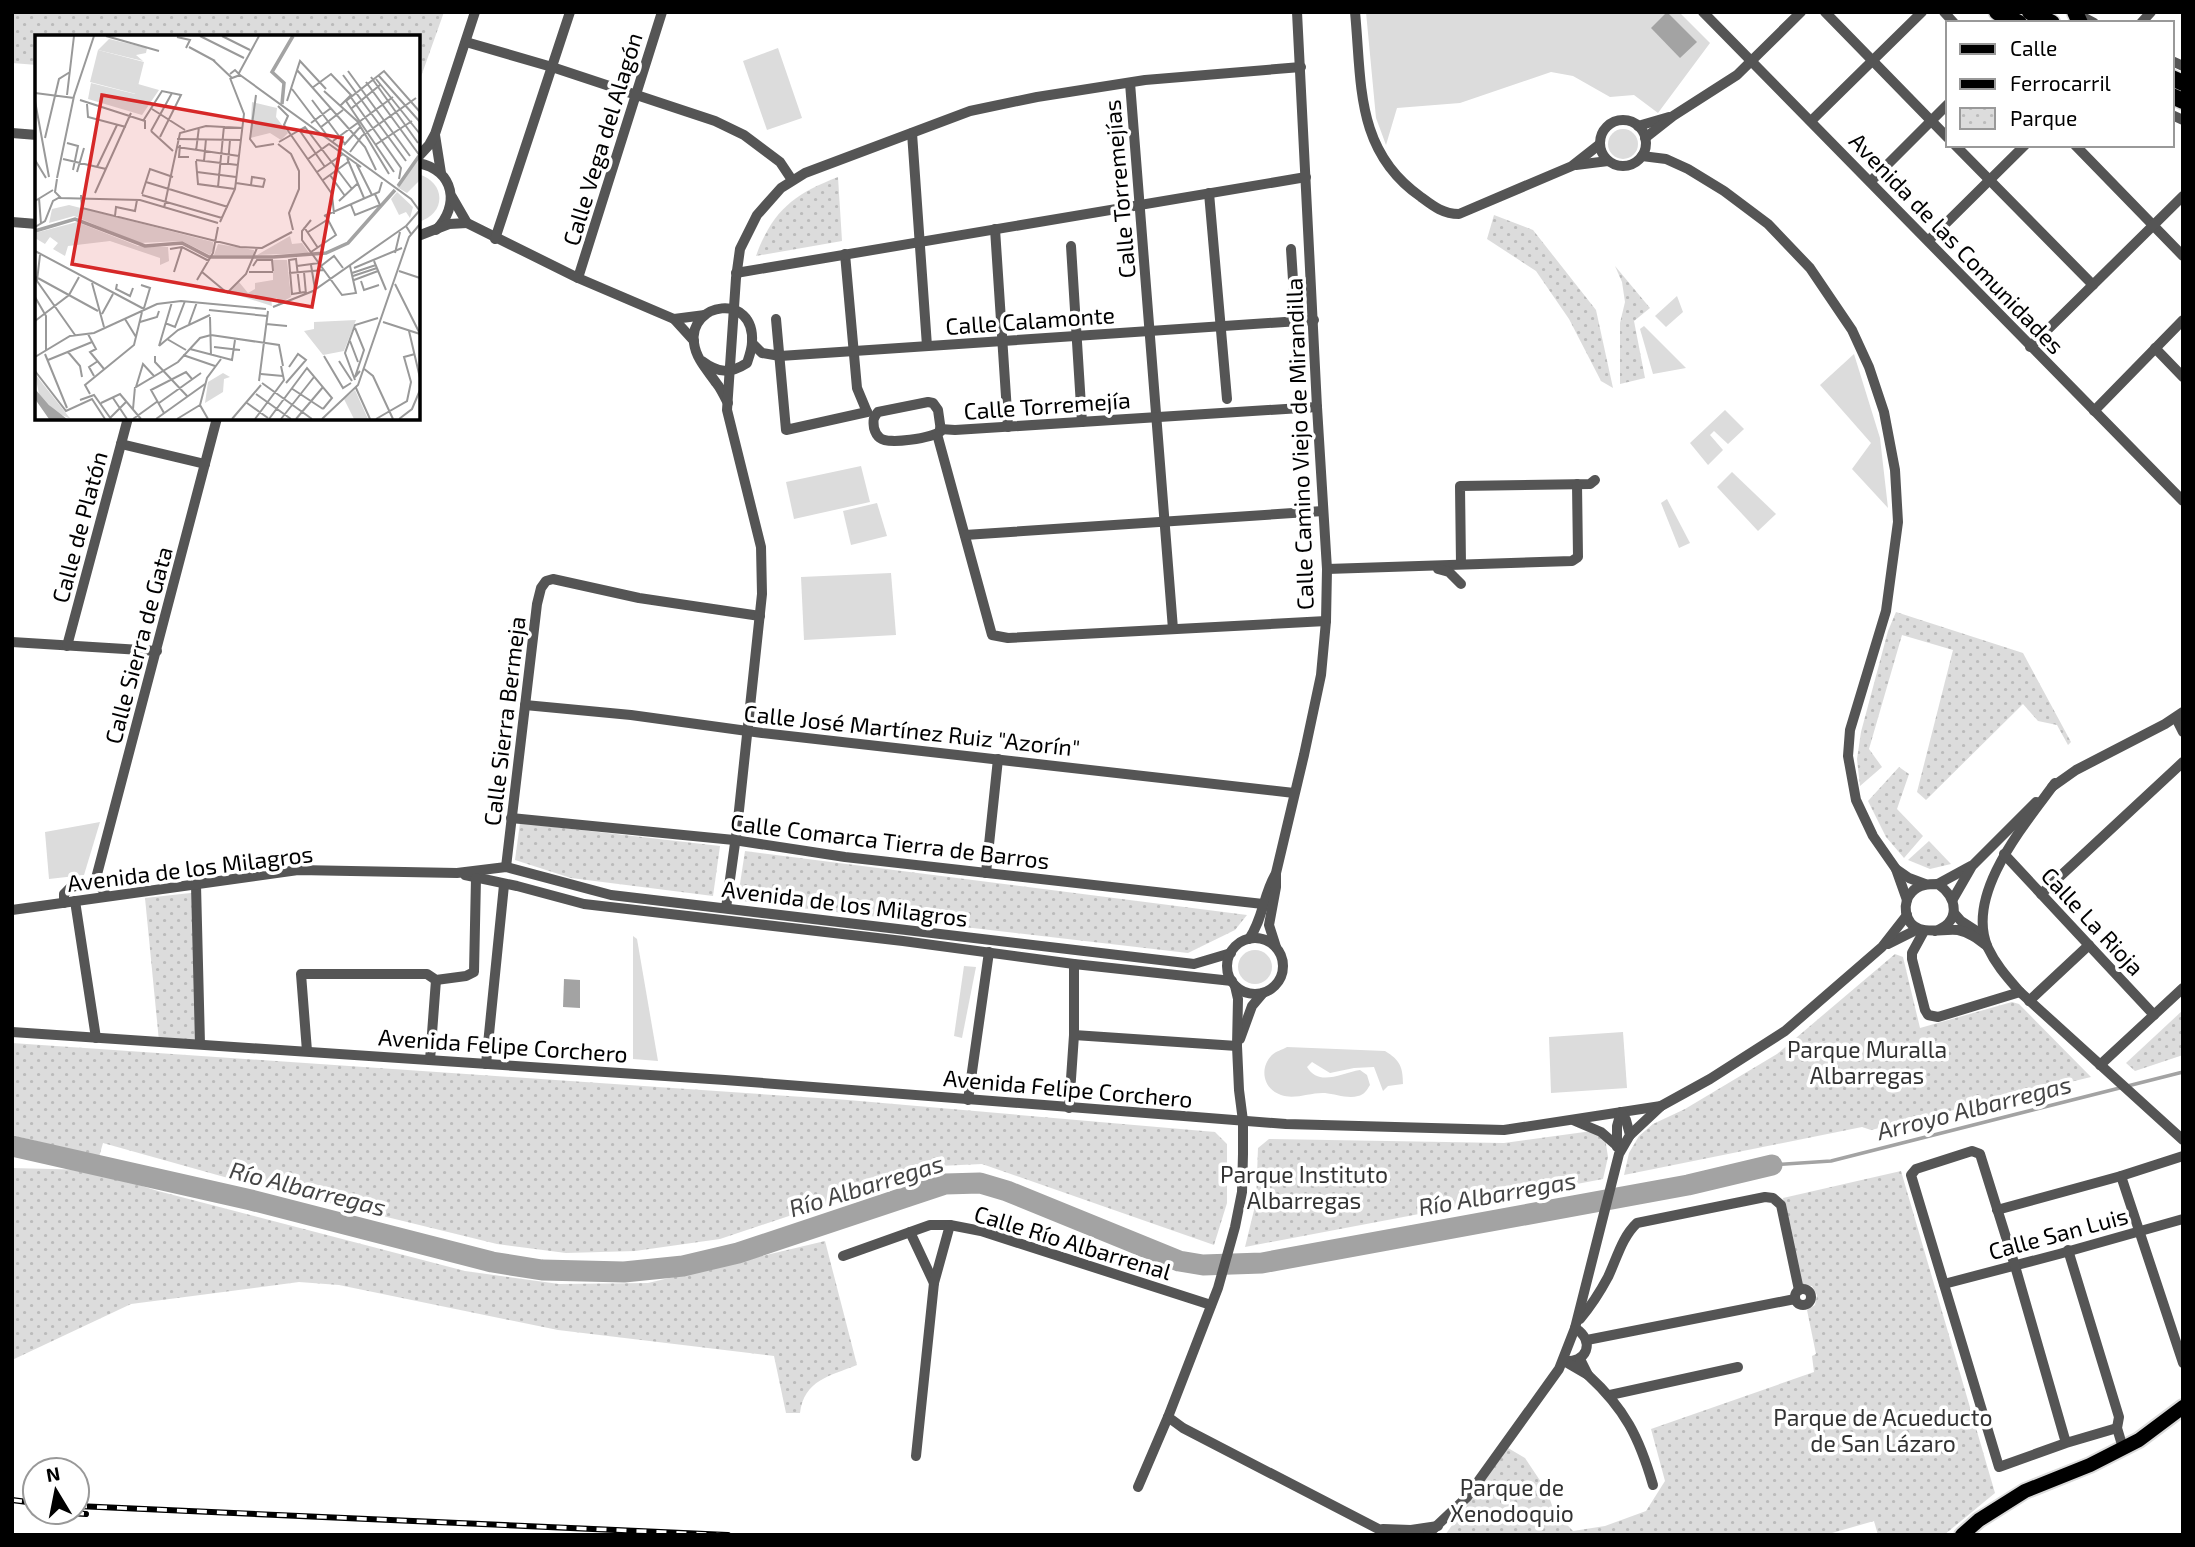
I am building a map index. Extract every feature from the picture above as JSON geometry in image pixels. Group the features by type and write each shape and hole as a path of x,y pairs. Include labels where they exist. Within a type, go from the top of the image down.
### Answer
{"highway":[{"path":"2029,12 2048,21"}],"main road":[{"path":"1962,1535 1979,1520 2025,1491 2090,1465 2139,1440 2183,1407"}],"street":[{"path":"420,155 435,134 475,12"},
{"path":"495,239 570,12"},
{"name":"Calle Vega del Alagón","path":"578,278 662,12"},
{"name":"Calle Camino Viejo de Mirandilla","path":"1276,947 1269,925 1276,873 1321,674 1328,569 1297,12"},
{"path":"1355,12 1364,113 1370,135 1393,173 1416,195 1448,214 1459,214 1572,166 1608,161"},
{"name":"Avenida de las Comunidades","path":"1703,12 2183,501"},
{"path":"1673,116 1638,126 1626,121 1612,123 1604,130 1600,144 1603,156 1614,164 1634,164 1642,156 1645,141 1673,116 1727,82 1801,12"},
{"path":"1825,12 1946,136"},
{"path":"1811,121 1922,12"},
{"path":"466,42 552,67 715,121 744,135 779,162 792,180"},
{"path":"726,908 762,594 761,547 727,410 736,273 740,248 757,215 781,188 805,173 970,111 1145,80 1301,68"},
{"name":"Calle Torremejías","path":"1130,83 1156,417"},
{"path":"1871,181 1946,106"},
{"path":"1638,126 1645,141 1666,159 1724,191 1768,224 1810,268 1852,330 1869,368 1884,412 1895,470 1898,522 1886,611 1850,730 1848,756 1851,780 1856,800 1873,835 1896,869 1907,900 1907,915 1910,921 1926,930 1958,930 1986,941"},
{"path":"12,133 35,135"},
{"path":"912,133 927,346"},
{"path":"435,134 440,173"},
{"path":"1572,166 1600,144"},
{"path":"1957,147 2093,285"},
{"path":"1929,240 2023,147"},
{"path":"2077,147 2183,256"},
{"path":"1642,156 1666,159"},
{"path":"420,164 430,166 448,183 452,197 467,223 578,278 674,319 694,341"},
{"path":"736,273 1306,177"},
{"path":"1209,193 1227,399"},
{"path":"2030,347 2183,196"},
{"path":"436,230 451,209 452,197"},
{"path":"12,222 35,224"},
{"path":"420,235 449,224 467,223"},
{"path":"995,229 1008,427"},
{"path":"1071,246 1082,422"},
{"path":"1291,249 1298,357"},
{"path":"776,319 786,430 870,414 928,402 933,403 938,410 939,431 935,436 889,441 876,434 870,414 857,388 845,254"},
{"path":"728,404 696,351 696,327 705,315 714,309 726,307 744,315 751,331 752,344 747,363"},
{"path":"674,319 705,315"},
{"name":"Calle Calamonte","path":"762,353 780,356 1314,320"},
{"path":"2094,411 2183,320"},
{"path":"702,361 711,368 730,372 762,353 752,344"},
{"path":"2155,348 2183,377"},
{"name":"Calle Torremejía","path":"1317,407 939,431 992,635 1008,638 1326,621"},
{"name":"Calle Torremejía","path":"1156,417 1173,629"},
{"name":"Calle de Platón","path":"67,646 127,420"},
{"name":"Calle Sierra de Gata","path":"95,882 216,420"},
{"path":"121,444 205,464"},
{"path":"1461,564 1460,486 1590,484 1595,480"},
{"path":"1328,569 1572,561 1578,557 1577,484"},
{"path":"965,535 1323,511"},
{"path":"1427,566 1448,572 1461,584"},
{"name":"Calle Sierra Bermeja","path":"506,867 537,604 541,588 546,581 553,579 639,598 760,616"},
{"path":"12,642 157,651"},
{"name":"Calle José Martínez Ruiz \"Azorín\"","path":"525,705 631,715 747,731 1294,793"},
{"path":"1953,899 1972,866 2055,783 2165,724 2182,722"},
{"path":"986,873 998,759"},
{"path":"2041,894 2183,762"},
{"path":"2055,783 2004,854 1987,895 1983,919 1986,941 2000,969 2020,992 2183,1140"},
{"name":"Calle Comarca Tierra de Barros","path":"512,818 734,840 845,857 1263,904"},
{"name":"Calle La Rioja","path":"2004,854 2154,1015"},
{"path":"1896,869 1925,884 1938,884 1972,866"},
{"name":"Avenida de los Milagros","path":"12,910 298,870 457,873 506,867 611,895 1194,964 1231,953"},
{"name":"Avenida de los Milagros","path":"457,873 584,904 1234,983"},
{"name":"Calle Camino Viejo de Mirandilla","path":"1249,939 1256,929 1268,887 1276,873"},
{"path":"307,1051 301,974 427,974 436,980 466,976 474,972 476,878"},
{"path":"96,1038 70,902 64,894 71,887 95,882 107,896"},
{"path":"197,884 200,1044"},
{"path":"486,1064 504,884"},
{"path":"1907,900 1917,887 1925,884"},
{"path":"1938,884 1950,893 1954,913 1947,925 1926,930 1912,953 1928,1015 1938,1017 2020,992"},
{"path":"1954,913 1986,941"},
{"name":"Avenida Felipe Corchero","path":"12,1032 711,1079 1243,1121 1504,1130 1661,1106 1710,1079 1785,1031 1882,947 1907,915"},
{"name":"Avenida Felipe Corchero","path":"1882,947 1926,930"},
{"path":"1138,1487 1217,1288 1242,1192 1243,1121 1237,1046 1238,999 1228,972 1228,962 1237,945 1249,939 1258,938 1276,947 1281,955 1283,973 1271,989 1253,994 1234,983"},
{"path":"2029,1001 2090,945"},
{"path":"968,1100 989,953"},
{"path":"1069,1108 1074,1035 1074,964"},
{"path":"430,1060 436,980"},
{"path":"2102,1066 2183,988"},
{"path":"1237,1046 1252,1006 1263,993"},
{"path":"1074,1035 1237,1046"},
{"path":"1618,1150 1661,1106"},
{"path":"1621,1112 1630,1135"},
{"path":"1427,1535 1438,1530 1467,1497 1528,1415 1563,1360 1576,1326 1604,1213 1618,1150 1617,1126 1621,1112"},
{"path":"1572,1120 1601,1132 1618,1150"},
{"path":"2066,1443 1980,1154 1972,1151 1916,1169 1911,1175 1999,1466 2117,1429"},
{"path":"1997,1210 2183,1156"},
{"path":"2121,1176 2183,1363"},
{"path":"1576,1326 1593,1303 1628,1232 1637,1223 1765,1197 1773,1198 1782,1205 1797,1295 1587,1340"},
{"name":"Calle San Luis","path":"1944,1284 2183,1219"},
{"name":"Calle Río Albarrenal","path":"843,1256 930,1225 950,1226 981,1231 1211,1305"},
{"path":"916,1456 934,1283 950,1226"},
{"path":"911,1232 934,1283"},
{"path":"2068,1250 2119,1417 2117,1429 2123,1448"},
{"path":"1563,1360 1572,1362 1580,1359 1586,1350 1587,1340 1576,1326"},
{"path":"1580,1359 1587,1375"},
{"path":"1563,1360 1587,1375 1610,1395 1636,1437 1653,1485"},
{"path":"1610,1395 1738,1367"},
{"path":"1168,1417 1183,1428 1386,1532 1438,1530"}],"green space":[{"path":"12,12 444,12 420,79 420,35 35,35 35,65 12,63"},
{"path":"1366,12 1679,12 1710,43 1658,113 1634,95 1610,97 1573,76 1551,72 1460,103 1397,108 1386,145 1376,118"},
{"path":"778,48 802,118 767,130 743,61"},
{"path":"1623,129 1634,133 1638,144 1634,155 1623,159 1612,155 1608,144 1612,133"},
{"path":"420,175 434,184 438,191 438,205 427,218 420,221"},
{"path":"838,177 842,241 756,256 769,227 786,206 809,190"},
{"path":"1494,215 1533,230 1596,310 1613,388 1601,381 1569,319 1536,271 1487,239"},
{"path":"1615,266 1650,308 1634,321 1645,378 1620,384 1620,323 1625,302 1622,282"},
{"path":"1677,296 1683,312 1666,327 1655,316"},
{"path":"1644,326 1686,368 1653,374 1640,329"},
{"path":"1854,354 1880,438 1888,508 1852,469 1871,443 1820,385"},
{"path":"1725,410 1744,429 1728,444 1714,431 1710,435 1723,450 1708,465 1690,443"},
{"path":"861,466 870,502 794,519 786,482"},
{"path":"1732,472 1776,514 1758,531 1717,487"},
{"path":"1667,499 1690,543 1679,548 1661,503"},
{"path":"877,503 887,536 851,545 843,511"},
{"path":"891,573 896,635 804,640 801,577"},
{"path":"1896,612 2023,653 2071,742 2068,745 2057,725 2038,721 2023,704 1926,800 1917,792 1953,650 1902,635 1869,749 1882,767 1860,786 1857,759 1861,732 1888,631"},
{"path":"1899,767 1909,774 1897,809 1923,836 1904,858 1886,837 1868,801"},
{"path":"100,822 84,875 49,879 45,832"},
{"path":"520,823 720,846 713,896 571,878 515,860"},
{"path":"1929,841 1951,864 1930,869 1908,860"},
{"path":"745,851 1247,915 1235,930 1188,953 741,901 738,897"},
{"path":"200,892 200,1044 159,1041 145,898"},
{"path":"633,936 637,939 658,1061 633,1059"},
{"path":"1255,950 1267,955 1272,967 1267,979 1255,984 1243,979 1238,967 1243,955"},
{"name":"Parque Muralla Albarregas","path":"1895,954 1903,957 1920,1028 2012,1002 2019,1004 2091,1077 1871,1130 1862,1127 1624,1175 1629,1153 1639,1136 1653,1124 1685,1109 1777,1054"},
{"path":"964,966 976,967 962,1038 954,1036"},
{"path":"2183,1010 2183,1055 2135,1071 2126,1063"},
{"path":"1623,1032 1627,1088 1551,1093 1549,1037"},
{"path":"12,1043 848,1100 1215,1132 1227,1144 1227,1203 1214,1245 982,1164 939,1166 720,1239 635,1251 566,1253 497,1244 228,1178 103,1143 99,1157 12,1135"},
{"path":"1287,1047 1385,1051 1400,1064 1403,1084 1388,1086 1383,1091 1374,1067 1330,1073 1312,1062 1307,1067 1318,1076 1331,1077 1360,1070 1367,1075 1370,1085 1364,1093 1354,1097 1325,1093 1292,1097 1281,1095 1270,1088 1264,1072 1272,1055"},
{"name":"Parque Instituto Albarregas","path":"1592,1131 1605,1138 1608,1157 1603,1179 1245,1247 1256,1202 1258,1148 1269,1139 1504,1143"},
{"path":"12,1168 91,1170 158,1191 465,1271 559,1284 648,1283 825,1241 857,1365 828,1376 813,1386 802,1402 800,1413 786,1413 774,1356 558,1330 339,1285 299,1282 131,1304 12,1360"},
{"name":"Parque de Acueducto de San Lázaro","path":"1901,1171 1995,1493 1944,1535 1878,1535 1874,1521 1825,1535 1445,1535 1508,1448 1525,1458 1547,1491 1554,1511 1573,1531 1605,1526 1646,1511 1665,1481 1651,1429 1814,1372 1812,1356 1816,1354 1807,1310 1815,1305 1817,1295 1812,1286 1802,1285 1783,1198"}],"shaded area":[{"path":"1667,12 1697,42 1680,58 1651,28"},
{"path":"564,979 580,980 580,1008 563,1007"}],"waterway":[{"name":"Arroyo Albarregas","path":"1772,1165 1831,1161 2183,1072"},
{"name":"Río Albarregas","path":"12,1146 251,1200 492,1262 542,1270 624,1272 683,1266 738,1253 945,1184 980,1183 1007,1191 1179,1261 1203,1265 1262,1263 1688,1185 1772,1165"}],"railway":[{"path":"12,1500 21,1501"},
{"path":"91,1507 728,1535"}],"park label":[{"name":"Parque de Xenodoquio","path":"1512,1500"}]}
